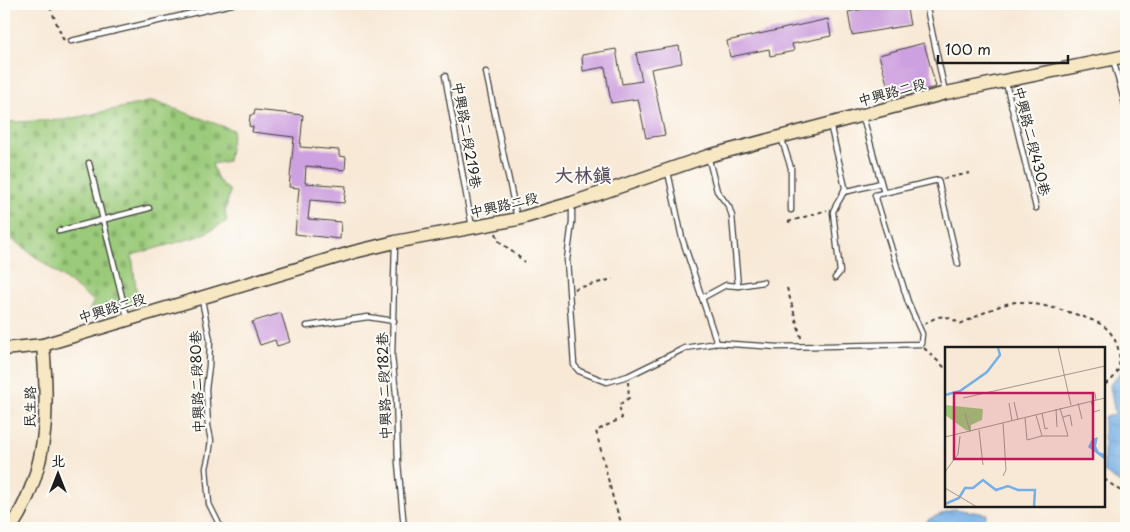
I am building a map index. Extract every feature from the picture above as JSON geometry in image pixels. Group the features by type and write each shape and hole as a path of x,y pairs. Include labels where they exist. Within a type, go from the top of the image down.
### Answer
{"main road":[{"name":"中興路二段","path":"4,349 43,345 201,296 354,252 395,242 518,219 572,204 708,156 946,93 1126,56"},
{"name":"民生路","path":"9,526 28,498 39,468 44,437 46,374 43,345"}],"lane":[{"path":"71,41 232,4"},
{"path":"926,4 946,93"},
{"path":"1113,58 1126,108"},
{"path":"486,72 518,219"},
{"name":"中興路二段219巷","path":"445,76 472,228"},
{"name":"中興路二段430巷","path":"1005,80 1036,208"},
{"path":"863,116 884,193"},
{"path":"830,124 845,187 833,212 840,272 835,278"},
{"path":"781,137 791,168 791,210"},
{"path":"708,156 717,191 729,207 732,216 738,286"},
{"path":"89,163 128,319"},
{"path":"667,169 682,238 717,343"},
{"path":"572,204 572,222 567,260 574,365 579,371 608,382 628,376 685,348 717,343 778,347 921,344 922,334 908,302 876,195 938,180 958,264"},
{"path":"844,192 881,183"},
{"path":"59,231 149,208"},
{"name":"中興路二段182巷","path":"395,242 392,356 404,528"},
{"path":"702,298 726,285 738,286 763,282"},
{"name":"中興路二段80巷","path":"201,296 210,340 206,389 208,426 211,440 206,468 209,504 221,528"},
{"path":"307,326 368,318 394,322"}],"path":[{"path":"50,7 63,39 71,41"},
{"path":"938,180 970,173"},
{"path":"788,222 834,208"},
{"path":"494,224 499,241 525,262"},
{"path":"569,290 613,279"},
{"path":"787,288 803,346"},
{"path":"919,326 935,318 949,316 960,324 999,306 1018,302 1047,306 1104,326 1116,343 1120,362 1113,378 1105,384"},
{"path":"921,344 945,368"},
{"path":"623,528 614,502 596,431 622,418 619,405 629,398 628,376"},
{"path":"1105,480 1126,495"}],"green space":[{"path":"153,101 233,130 228,161 212,164 218,180 230,191 225,213 227,221 200,236 132,255 138,305 85,319 94,301 4,233 4,120 13,122 64,120"}],"water":[{"path":"1126,369 1126,487 1105,473 1105,417 1115,415 1110,385"},
{"path":"954,509 987,514 981,521 968,522 953,528 920,528 929,519"}],"building":[{"path":"892,4 906,4 910,25 852,35 848,12"},
{"path":"828,19 831,36 792,44 794,51 770,56 769,49 730,57 727,41"},
{"path":"924,43 936,87 891,98 879,55"},
{"path":"679,46 682,63 651,69 665,135 646,138 638,99 611,103 605,67 583,71 582,55 616,49 622,84 642,81 636,53"},
{"path":"255,110 303,115 300,147 339,150 339,156 346,157 345,170 306,166 305,183 346,186 344,203 310,200 308,219 341,222 340,239 295,234 299,188 289,187 294,137 252,132 253,127 249,126 250,115 254,115"},
{"path":"281,313 290,342 277,346 275,340 260,345 252,322"}],"district":[{"name":"大林鎮","path":"583,175"}]}
